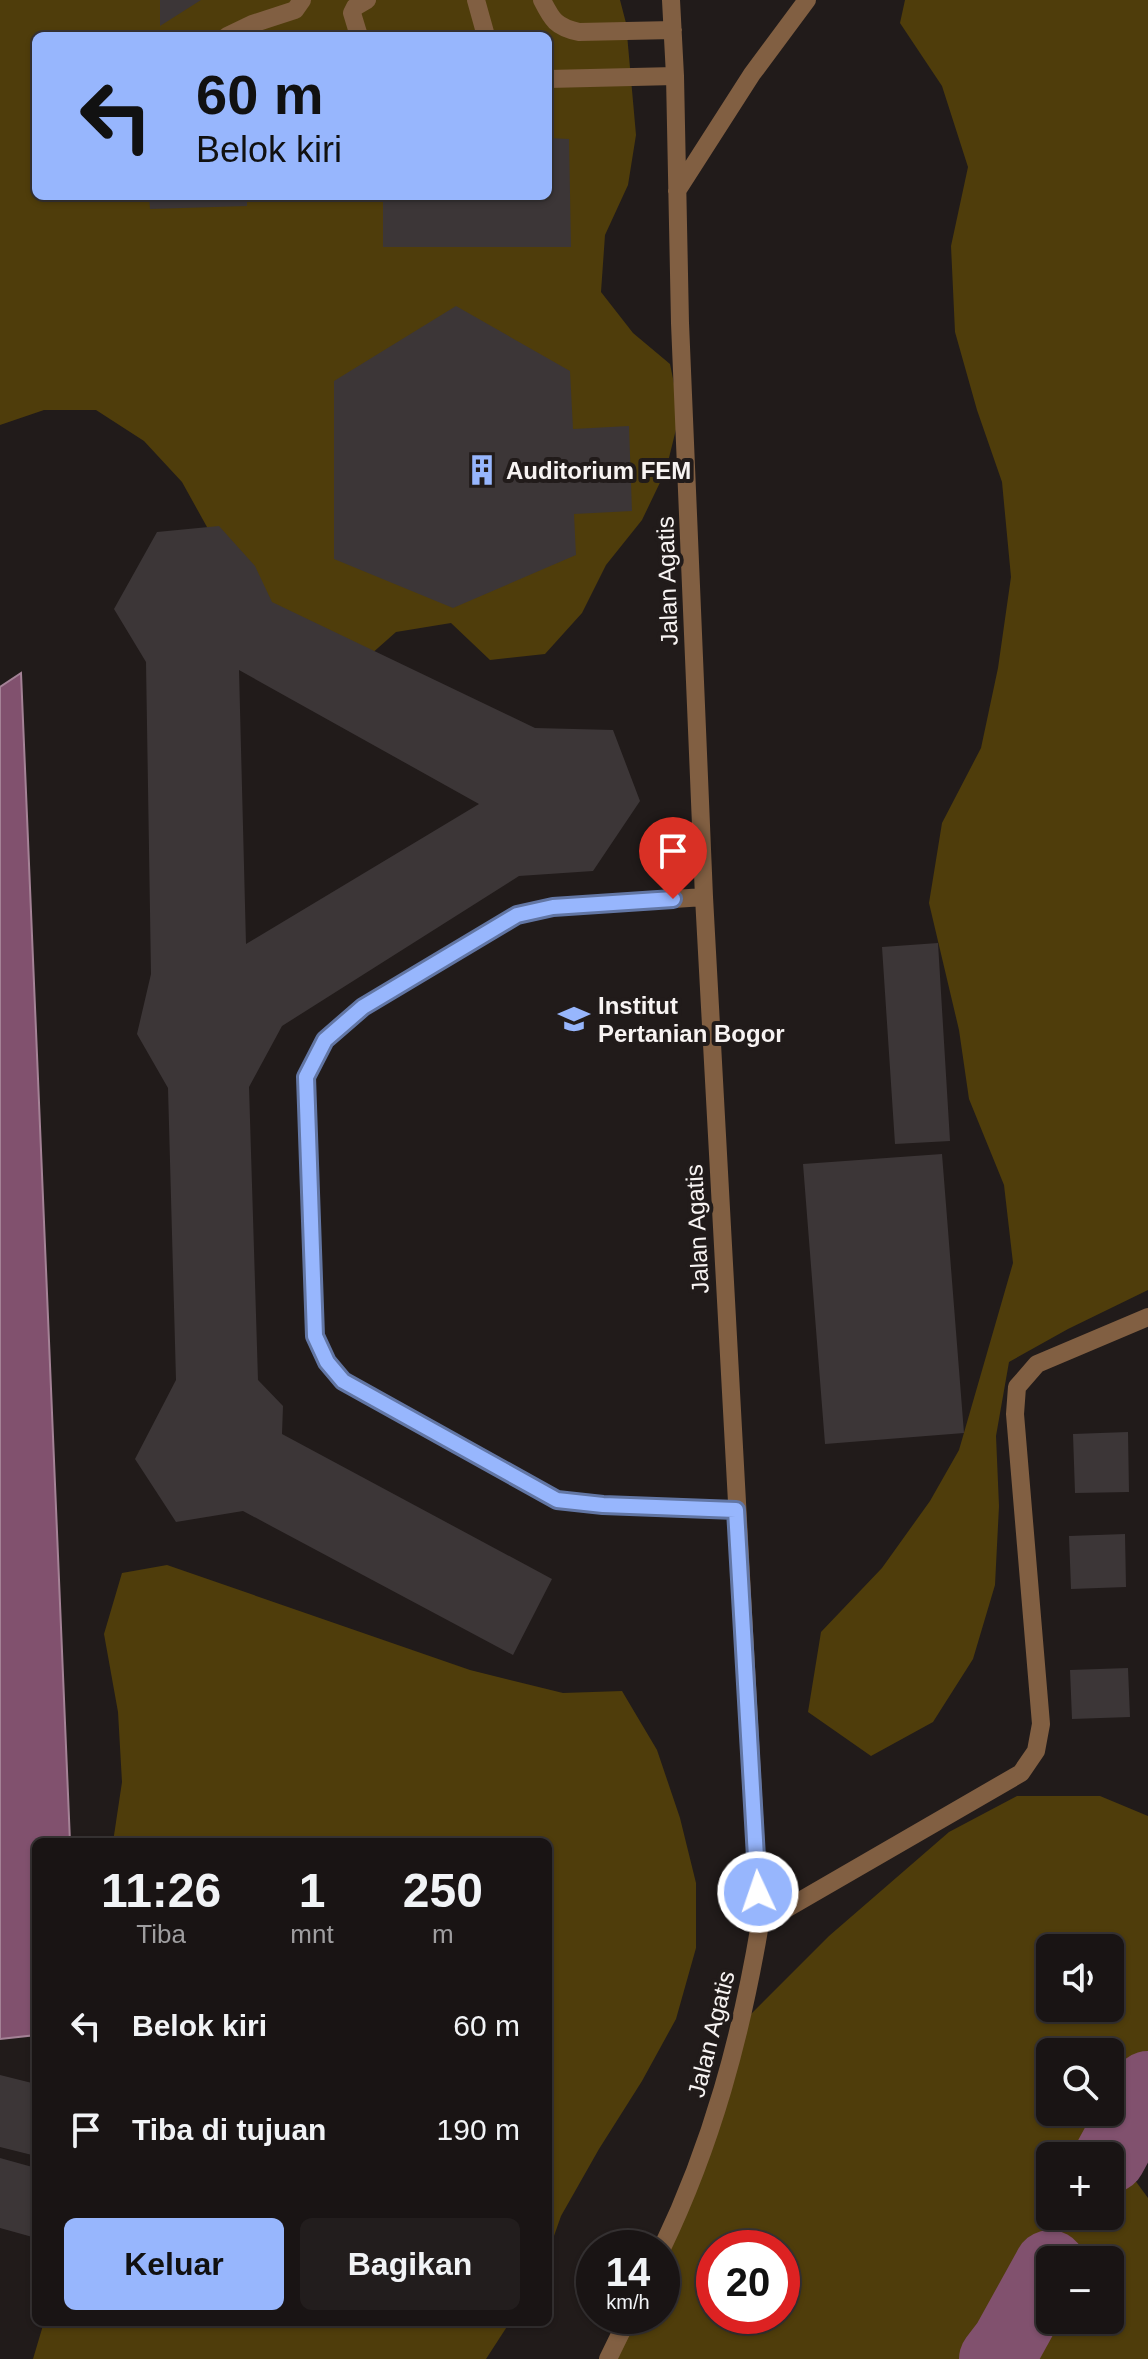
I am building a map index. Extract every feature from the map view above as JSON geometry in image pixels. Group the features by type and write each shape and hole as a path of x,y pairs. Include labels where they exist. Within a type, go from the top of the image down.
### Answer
{"lane":[{"path":"235,32 295,10 302,0"},
{"path":"358,32 352,13 355,7 367,0"},
{"path":"476,0 485,32"},
{"path":"542,0 551,19 566,29 579,32 673,30"},
{"name":"Jalan Agatis","path":"670,2230 707,2140 728,2074 747,2000 760,1924 704,897 680,323 671,0"},
{"path":"677,191 752,74 807,0"},
{"path":"552,79 675,76"},
{"path":"704,897 553,907 517,915 363,1007 325,1040 306,1077 315,1336 327,1362 343,1381 557,1500 603,1505 736,1510"},
{"path":"760,1924 1021,1773 1036,1751 1041,1724 1015,1414 1017,1387 1037,1364 1148,1317"},
{"path":"608,2359 620,2334"}],"shaded area":[{"path":"0,0 620,0 626,23 636,135 628,185 605,235 601,292 633,333 670,364 680,413 666,470 642,520 606,565 582,613 545,654 490,660 451,623 396,632 352,671 232,572 182,482 144,441 96,410 44,410 0,425"},
{"path":"905,0 1148,0 1148,1290 1009,1362 996,1436 999,1506 995,1585 973,1659 933,1722 871,1756 808,1712 821,1632 882,1568 930,1501 959,1450 1013,1263 1004,1185 969,1099 959,1030 929,903 942,823 981,748 998,668 1011,577 1002,482 955,332 951,246 968,167 942,86 900,23"},
{"path":"21,673 70,1838 32,1838 32,2035 0,2039 0,687"},
{"path":"167,1565 470,1670 563,1693 622,1691 657,1750 680,1818 696,1883 696,1948 676,2019 561,2216 552,2242 552,1838 114,1838 122,1782 118,1712 104,1634 122,1573"},
{"path":"1017,1796 1100,1796 1148,1816 1148,2087 1129,2172 1148,2198 1148,2359 605,2359 622,2334 680,2334 680,2230 677,2230 751,2014 829,1936 949,1832"},
{"path":"43,2326 507,2326 486,2359 33,2359"}],"building":[{"path":"160,0 201,0 160,26"},
{"path":"552,138 569,139 571,247 383,247 383,200 552,200"},
{"path":"149,200 247,200 247,206 150,209"},
{"name":"Auditorium FEM","path":"456,306 570,371 573,429 629,426 632,511 574,514 576,555 453,608 334,559 334,381"},
{"path":"219,526 255,566 272,602 535,728 613,730 640,801 593,871 519,876 282,1026 249,1087 258,1380 283,1406 282,1434 552,1579 513,1655 243,1511 176,1522 135,1459 176,1380 168,1088 137,1034 151,974 146,662 114,609 157,532","holes":["239,670 479,804 246,944"]},
{"path":"938,943 950,1141 895,1144 882,947"},
{"path":"942,1154 964,1433 825,1444 803,1164"},
{"path":"1128,1432 1129,1492 1075,1493 1073,1434"},
{"path":"1125,1534 1126,1587 1071,1589 1069,1536"},
{"path":"1128,1668 1130,1717 1072,1719 1070,1670"},
{"path":"0,2075 32,2083 32,2155 0,2147"},
{"path":"0,2158 32,2167 32,2237 0,2228"}],"waterway":[{"path":"1118,2142 1148,2087"},
{"path":"995,2359 1036,2291"}],"place":[{"name":"Auditorium FEM","path":"482,470"},
{"name":"Institut Pertanian Bogor","path":"574,1019"}],"route":[{"path":"673,899 553,907 517,915 363,1007 325,1040 306,1077 315,1336 327,1362 343,1381 557,1500 603,1505 736,1510 758,1892"}]}
